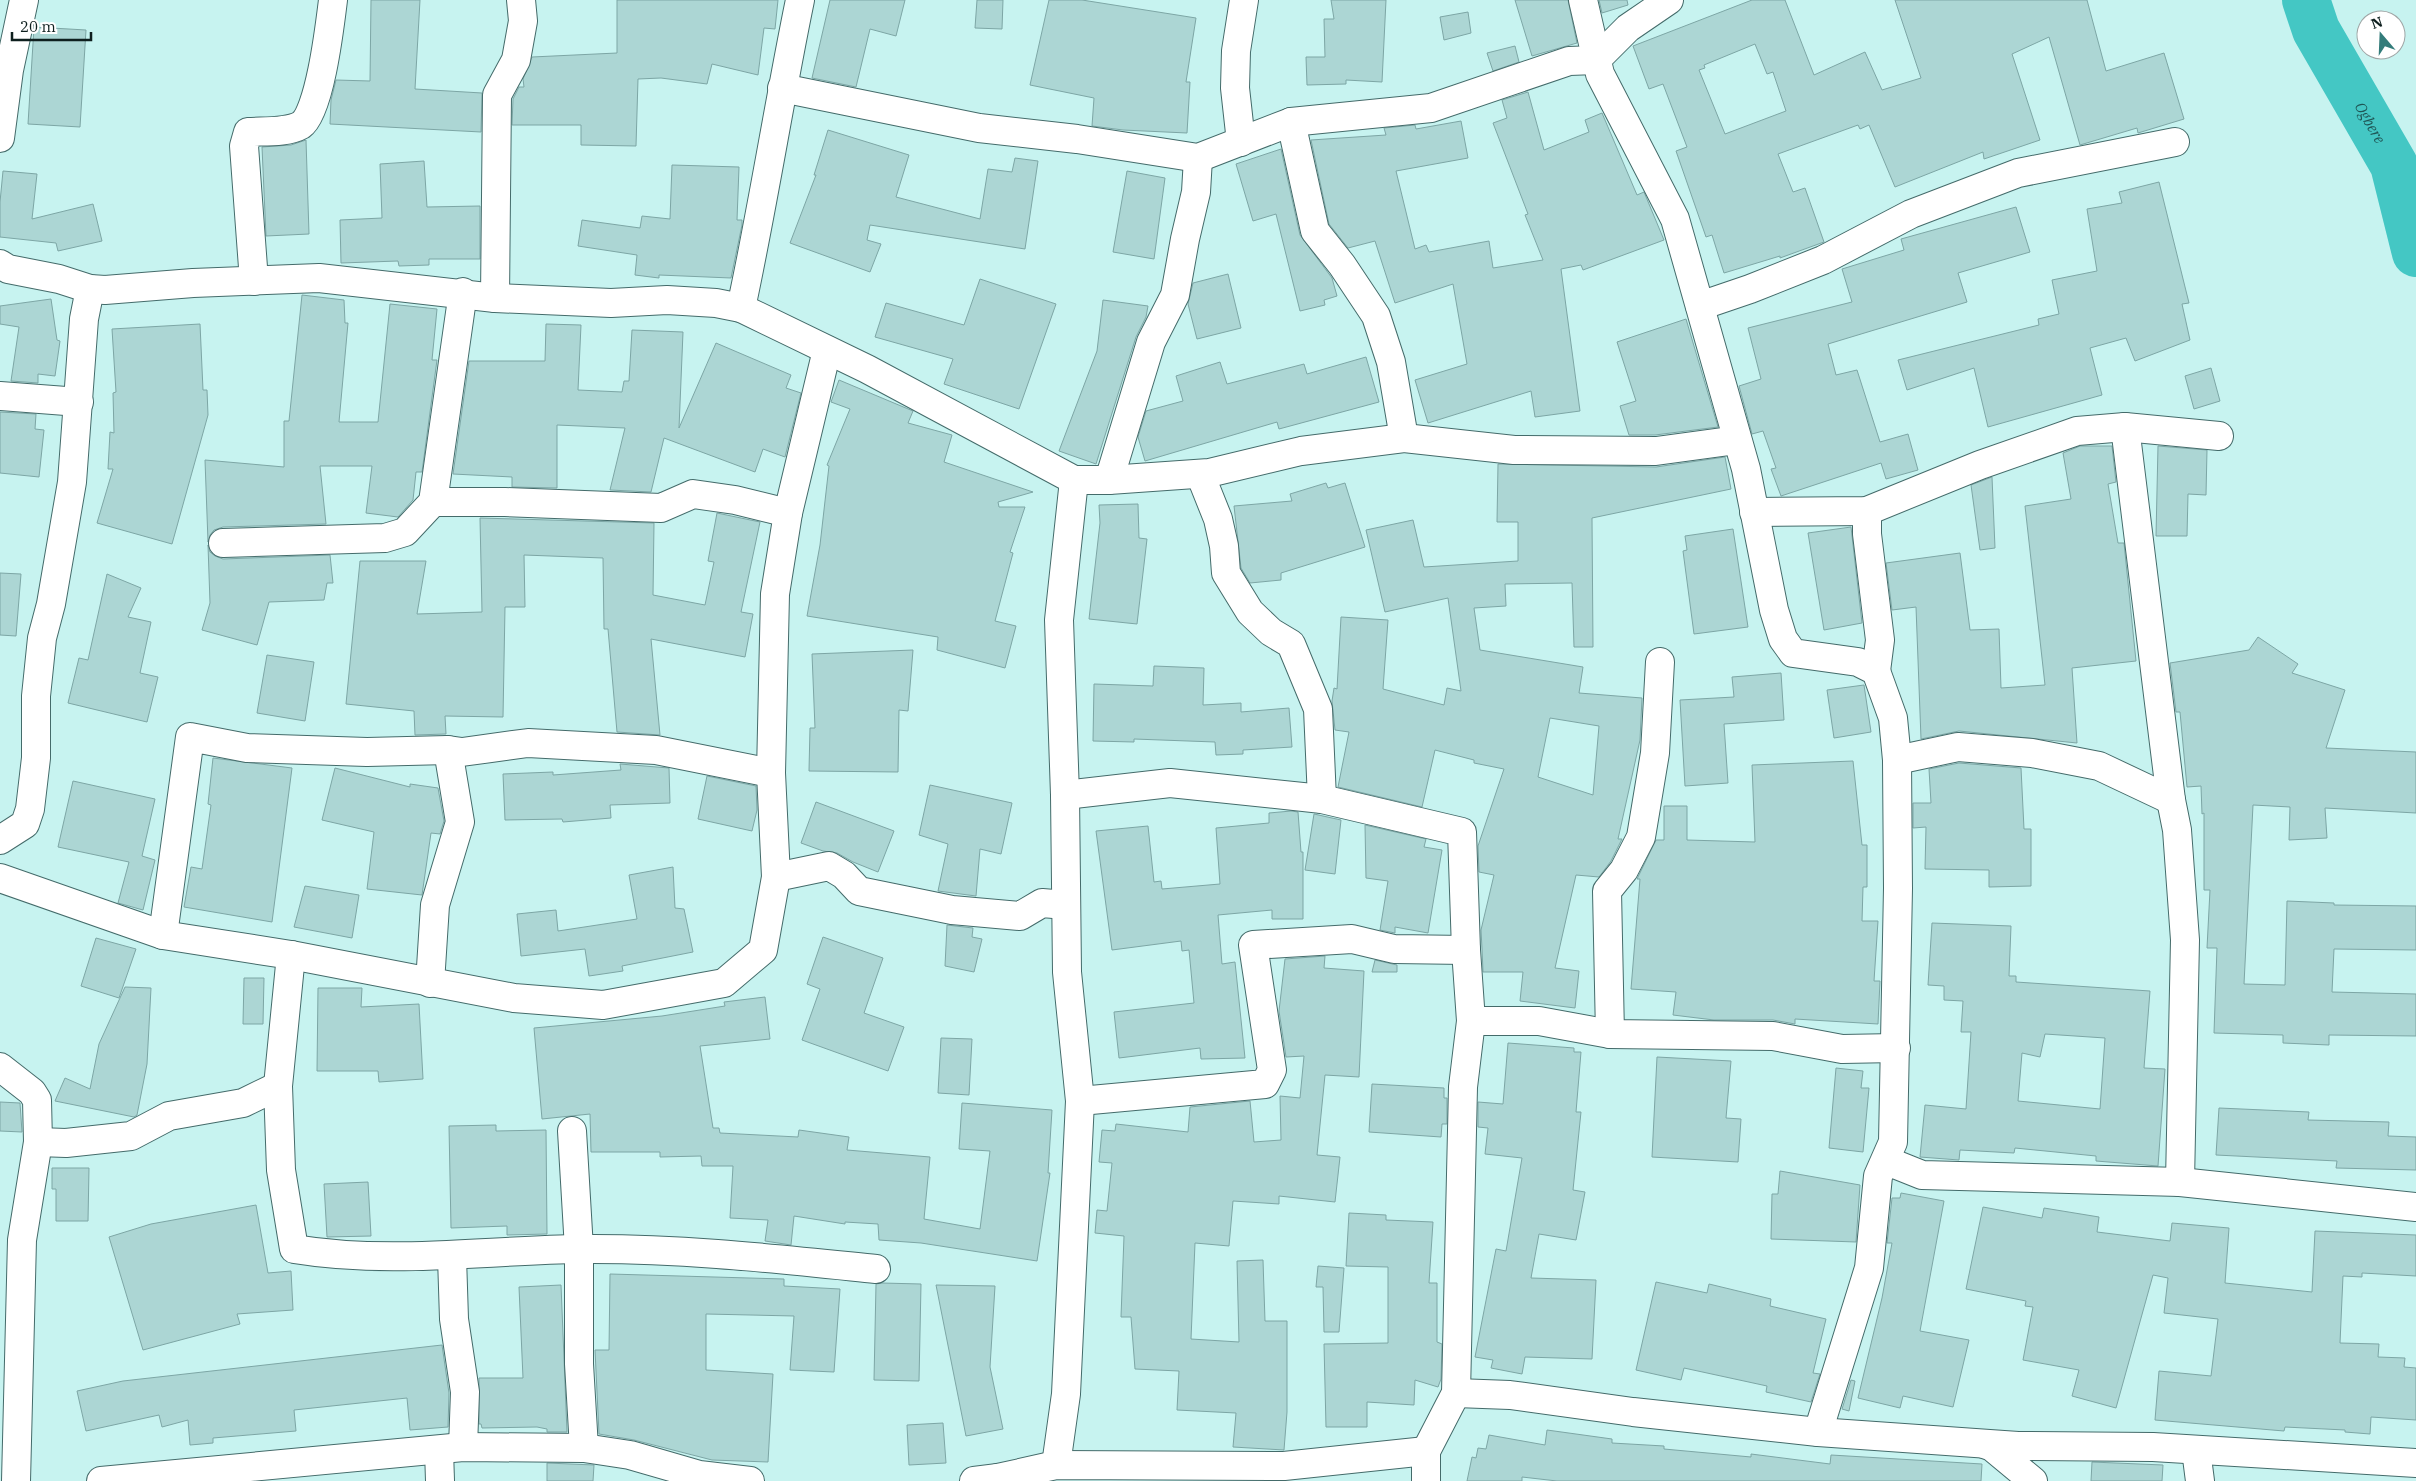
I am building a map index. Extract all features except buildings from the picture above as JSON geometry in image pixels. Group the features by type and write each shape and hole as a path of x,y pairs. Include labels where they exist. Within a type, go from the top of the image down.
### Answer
{"street":[{"path":"0,138 9,70 24,0"},
{"path":"254,281 244,146 248,132 290,129 302,124 311,110 327,50 333,0"},
{"path":"495,298 497,96 516,60 523,21 521,0"},
{"path":"741,308 758,228 782,88 800,0"},
{"path":"1241,142 1235,88 1236,51 1244,0"},
{"path":"1583,0 1596,60 1605,82 1675,220 1738,440 1774,610 1783,639 1792,654 1858,662 1876,672"},
{"path":"782,88 979,128 1077,139 1198,158 1290,122 1431,108 1569,61 1596,60 1628,28 1668,0"},
{"path":"1290,122 1315,231 1342,265 1376,316 1391,362 1404,438"},
{"path":"1700,306 1750,289 1823,260 1911,214 2018,173 2175,142"},
{"path":"1109,480 1151,342 1175,295 1196,192 1198,158"},
{"path":"0,264 8,269 59,279 90,289 105,290 319,278 463,292 495,298 610,302 677,301 716,303 741,308 1002,439 1074,480 1109,480 1200,474 1301,451 1404,438 1514,450 1656,452 1738,440"},
{"path":"0,840 25,824 30,808 36,758 36,696 42,638 51,604 72,482 84,319 90,289"},
{"path":"223,543 385,538 405,532 433,502 463,292"},
{"path":"0,878 164,935 291,955 514,998 604,1005 724,982 763,950 776,876 771,773 775,594 788,513 827,350"},
{"path":"0,396 78,402"},
{"path":"1754,512 1867,511 1980,466 2077,431 2125,427 2219,436"},
{"path":"2125,427 2171,800 2177,830 2185,940 2180,1182"},
{"path":"1200,474 1218,519 1224,546 1226,573 1250,612 1271,632 1291,644 1318,709 1322,799"},
{"path":"1056,1465 1066,1394 1080,1101 1067,972 1065,794 1059,620 1074,480"},
{"path":"433,502 505,502 661,508 692,494 735,500 788,513"},
{"path":"1818,1432 1869,1268 1878,1176 1887,1161 1893,1142 1896,1048 1897,760 1893,718 1876,672 1880,640 1867,534 1867,511"},
{"path":"1610,1034 1607,891 1624,870 1640,838 1655,753 1660,662"},
{"path":"164,935 190,737 247,748 367,752 448,750 462,752 528,742 656,750 771,773"},
{"path":"1897,760 1958,747 2032,753 2099,766 2171,800"},
{"path":"430,983 435,905 460,822 448,750"},
{"path":"1065,794 1170,783 1322,799 1462,832 1466,950 1471,1021 1462,1087 1456,1393 1426,1451 1426,1481"},
{"path":"776,876 829,866 844,875 859,891 952,910 1020,916 1042,903 1066,905"},
{"path":"1080,1101 1265,1084 1272,1070 1253,945 1352,940 1394,949 1466,950"},
{"path":"291,955 278,1086 281,1170 294,1249 330,1255 452,1257 579,1249 660,1249 876,1269"},
{"path":"1471,1021 1538,1021 1610,1034 1773,1036 1842,1050 1896,1048"},
{"path":"0,1067 32,1092 37,1100 38,1142 22,1240 16,1481"},
{"path":"38,1142 66,1142 131,1136 168,1116 243,1103 278,1086"},
{"path":"572,1131 579,1249 578,1356 584,1448"},
{"path":"1887,1161 1922,1175 2180,1182 2416,1207"},
{"path":"440,1481 451,1448 465,1392 454,1319 452,1257"},
{"path":"1456,1393 1510,1395 1634,1412 1818,1432 1982,1444 2153,1447 2416,1463"},
{"path":"1982,1444 1992,1447 2033,1481"},
{"path":"101,1481 159,1478 451,1448 584,1448 630,1454 699,1475 719,1479 750,1481"},
{"path":"2196,1450 2200,1481"},
{"path":"990,1480 1056,1465 1284,1466 1426,1451"}],"waterway":[{"name":"Ogbere","path":"2306,0 2316,30 2394,165 2416,253"}]}
